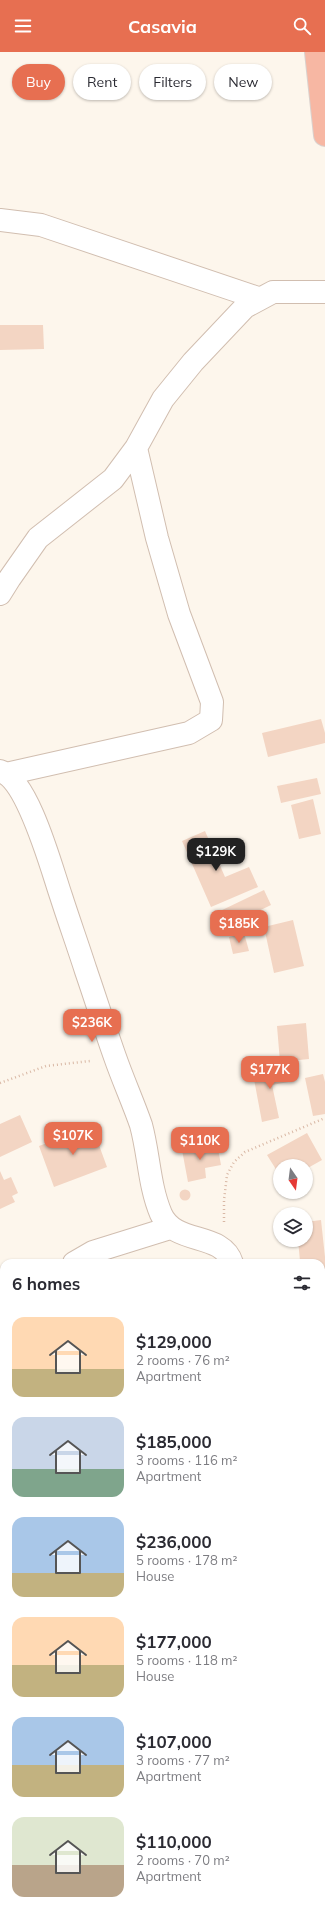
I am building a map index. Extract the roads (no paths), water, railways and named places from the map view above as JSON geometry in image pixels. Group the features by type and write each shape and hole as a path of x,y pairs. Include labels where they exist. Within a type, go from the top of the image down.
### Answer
{"highway":[{"path":"316,52 325,135"}],"street":[{"path":"0,220 41,225 258,298"},
{"path":"0,594 38,538 103,489 113,479 136,448 164,399 193,362 245,307 258,298 273,292 325,292"},
{"path":"2,771 189,733 211,720 212,702 179,614 157,538 136,448"},
{"path":"2,771 11,778 36,820 115,1056 140,1125 147,1148 151,1180 161,1214 170,1228 184,1236 206,1241 227,1256"},
{"path":"81,1259 93,1252 170,1228"}]}
